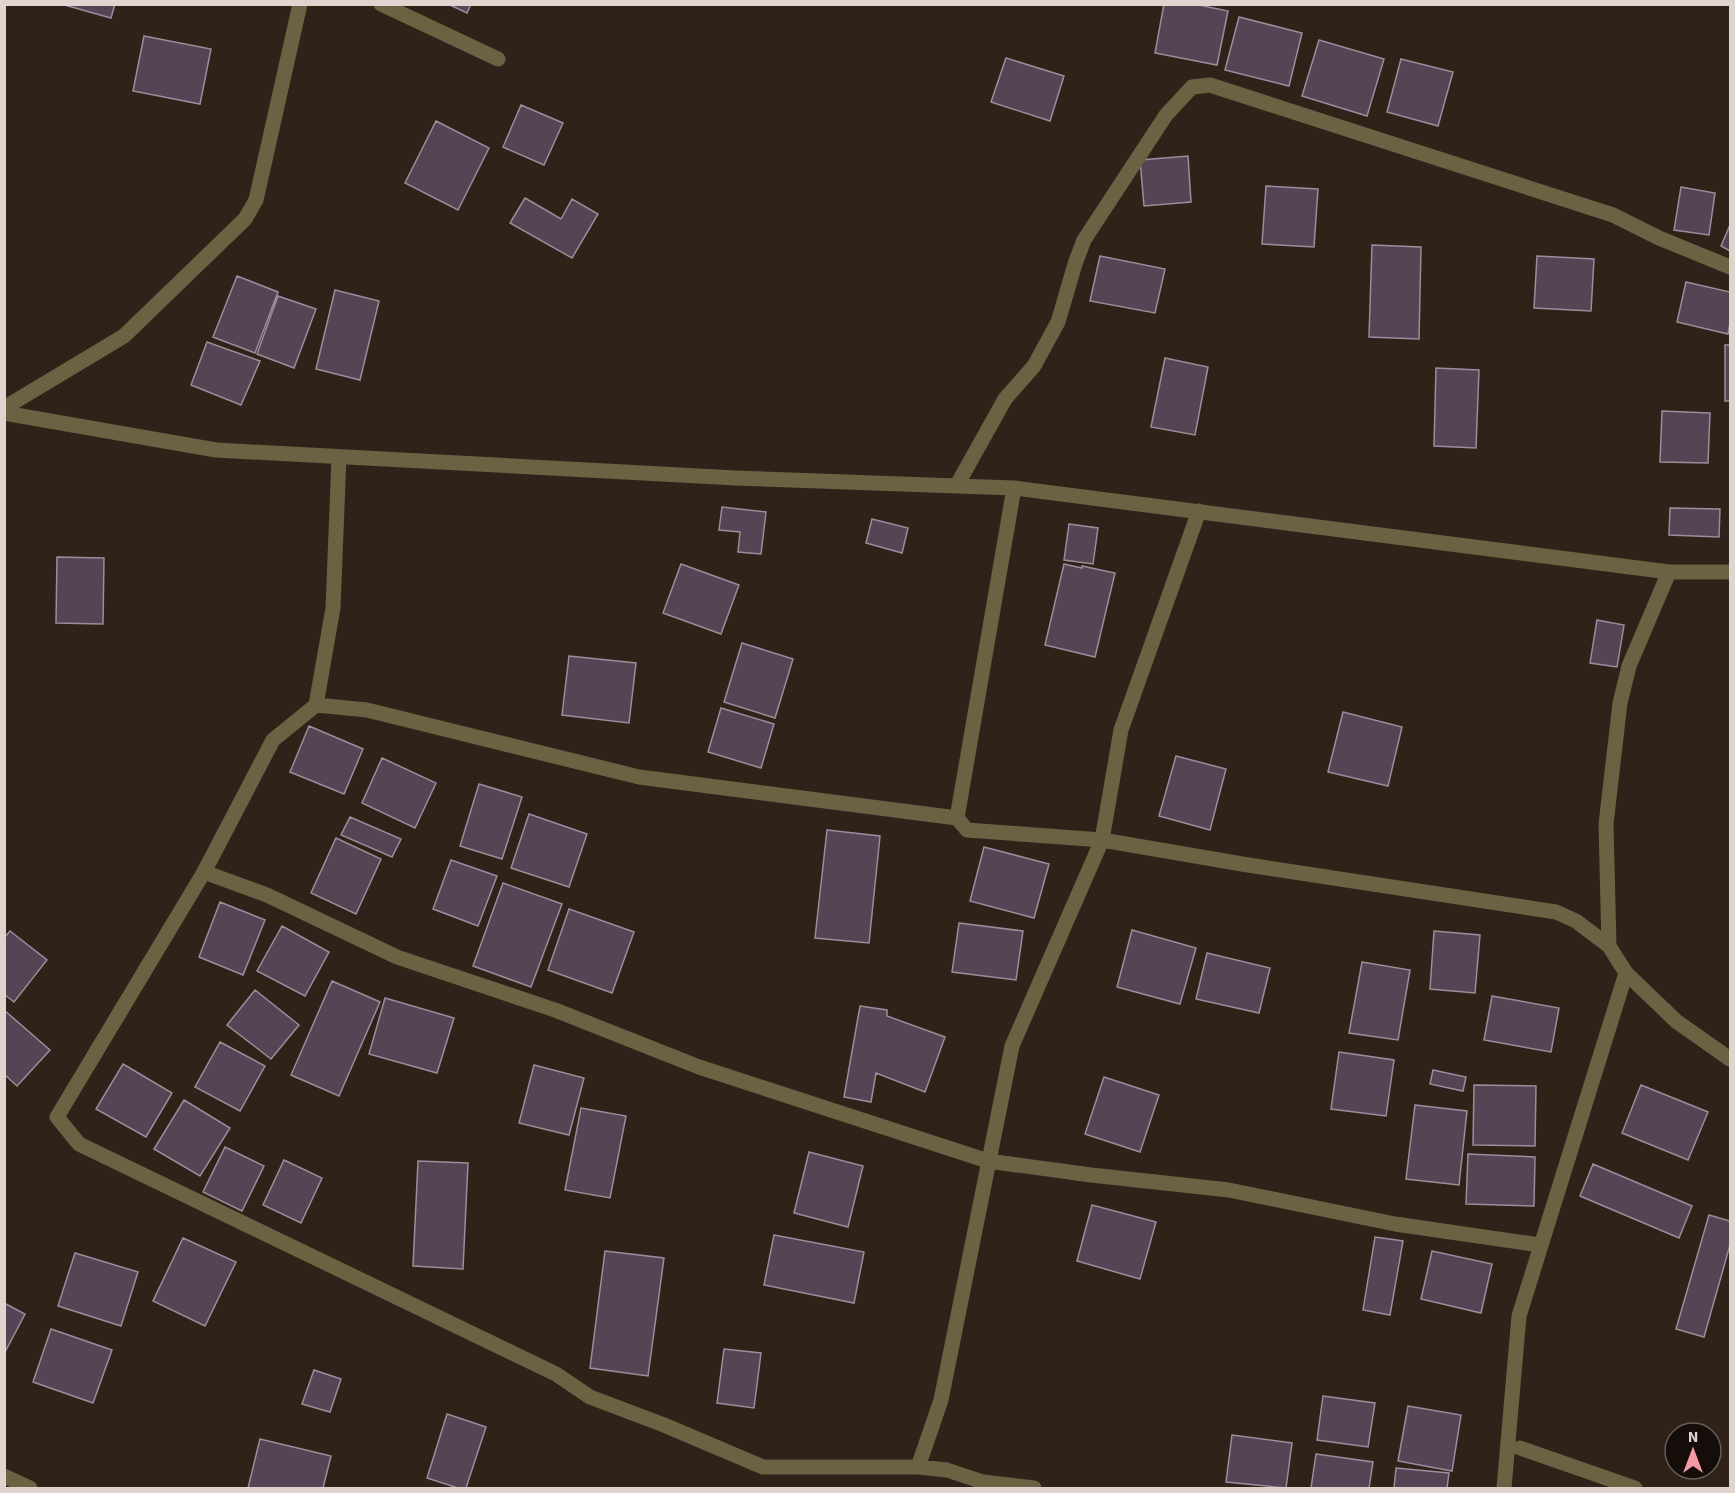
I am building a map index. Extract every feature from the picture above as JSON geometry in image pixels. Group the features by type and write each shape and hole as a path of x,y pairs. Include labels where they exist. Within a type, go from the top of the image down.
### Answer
{"street":[{"path":"4,408 124,336 244,219 256,200 300,4"},
{"path":"381,4 498,59"},
{"path":"957,486 1005,399 1034,366 1058,322 1084,240 1166,115 1192,87 1210,85 1613,215 1731,267"},
{"path":"4,413 216,450 736,478 1014,488 1669,572 1731,572"},
{"path":"339,457 333,608 316,705 273,740 204,872 57,1117 79,1144 556,1374 591,1397 638,1414 764,1467 918,1467 947,1470 983,1482 1034,1488"},
{"path":"957,818 1014,488"},
{"path":"918,1467 940,1400 1012,1046 1102,840 1121,730 1199,511"},
{"path":"1609,946 1606,824 1620,703 1629,666 1669,572"},
{"path":"316,705 367,710 639,777 957,818 967,830 1102,840 1271,869 1556,912 1576,921 1609,946 1626,973 1676,1021 1731,1059"},
{"path":"204,872 267,895 397,957 555,1010 699,1067 988,1161 1229,1190 1395,1224 1540,1245"},
{"path":"1510,1487 1519,1316 1626,973"},
{"path":"1520,1448 1635,1488"},
{"path":"4,1476 30,1488"}],"building":[{"path":"61,4 115,4 111,18"},
{"path":"448,4 471,4 467,13"},
{"path":"1164,4 1194,4 1228,11 1217,65 1155,53"},
{"path":"1239,17 1302,33 1289,86 1225,70"},
{"path":"144,36 211,49 200,104 133,91"},
{"path":"1319,40 1384,59 1367,116 1302,96"},
{"path":"1006,58 1064,76 1050,121 991,102"},
{"path":"1401,59 1453,72 1438,126 1387,112"},
{"path":"521,105 563,123 544,165 503,147"},
{"path":"436,121 489,148 458,210 405,183"},
{"path":"1188,156 1191,202 1144,206 1140,160"},
{"path":"1266,186 1318,189 1314,247 1262,244"},
{"path":"1681,187 1715,193 1709,235 1674,230"},
{"path":"525,198 561,219 572,199 598,214 572,258 510,223"},
{"path":"1730,225 1730,251 1721,246"},
{"path":"1372,245 1421,247 1419,339 1369,337"},
{"path":"1100,256 1165,269 1155,313 1090,301"},
{"path":"1537,256 1594,259 1591,311 1534,308"},
{"path":"237,276 278,292 255,353 213,337"},
{"path":"1686,282 1730,292 1728,334 1677,322"},
{"path":"335,290 379,301 360,380 316,369"},
{"path":"278,296 316,309 294,368 257,354"},
{"path":"207,342 260,361 241,405 191,385"},
{"path":"1725,345 1730,345 1730,401 1725,401"},
{"path":"1165,358 1208,367 1195,435 1151,427"},
{"path":"1436,368 1479,370 1476,448 1434,446"},
{"path":"1662,411 1710,413 1708,463 1660,462"},
{"path":"722,507 766,512 761,554 738,552 740,532 719,530"},
{"path":"1670,508 1720,509 1719,537 1669,535"},
{"path":"872,519 908,528 902,553 866,543"},
{"path":"1069,524 1098,528 1093,564 1064,560"},
{"path":"57,557 104,558 103,624 56,623"},
{"path":"681,564 739,585 721,634 663,613"},
{"path":"1064,564 1115,573 1095,657 1045,645"},
{"path":"1597,620 1624,625 1617,667 1590,663"},
{"path":"742,643 793,659 775,718 724,702"},
{"path":"569,656 636,663 629,723 562,715"},
{"path":"721,708 774,724 761,768 708,752"},
{"path":"1343,712 1402,727 1388,786 1328,772"},
{"path":"309,726 363,749 344,794 290,772"},
{"path":"1176,756 1226,769 1210,830 1159,816"},
{"path":"382,758 436,783 415,828 362,803"},
{"path":"479,784 522,797 502,859 460,846"},
{"path":"529,814 587,834 569,887 511,868"},
{"path":"350,817 401,839 392,857 341,835"},
{"path":"827,830 880,836 869,943 815,938"},
{"path":"336,838 381,859 356,914 311,893"},
{"path":"984,847 1049,864 1034,918 970,901"},
{"path":"451,860 497,876 478,926 433,909"},
{"path":"503,883 562,904 531,987 473,966"},
{"path":"220,902 265,920 243,975 199,957"},
{"path":"569,909 634,932 612,993 548,970"},
{"path":"959,923 1023,931 1016,980 952,972"},
{"path":"282,926 329,952 305,996 257,971"},
{"path":"1132,930 1196,948 1180,1004 1117,987"},
{"path":"10,931 47,960 14,1002 4,994 4,938"},
{"path":"1434,931 1480,935 1475,993 1430,989"},
{"path":"1207,953 1270,968 1259,1013 1196,999"},
{"path":"1362,962 1410,970 1398,1040 1349,1033"},
{"path":"332,981 380,1002 339,1096 291,1075"},
{"path":"255,990 299,1025 271,1059 227,1025"},
{"path":"1492,996 1559,1008 1551,1052 1484,1040"},
{"path":"385,998 454,1018 437,1073 369,1054"},
{"path":"860,1006 887,1010 887,1016 945,1037 925,1092 876,1073 871,1102 844,1097"},
{"path":"4,1010 50,1050 17,1086 4,1074"},
{"path":"220,1042 265,1066 240,1111 195,1087"},
{"path":"1339,1052 1394,1060 1386,1116 1331,1109"},
{"path":"123,1064 172,1093 146,1137 96,1109"},
{"path":"534,1065 584,1078 569,1135 519,1123"},
{"path":"1433,1070 1466,1077 1463,1091 1430,1084"},
{"path":"1104,1077 1159,1095 1140,1152 1085,1134"},
{"path":"1474,1085 1536,1086 1535,1146 1473,1145"},
{"path":"1641,1085 1708,1112 1688,1160 1622,1133"},
{"path":"184,1100 230,1128 200,1176 154,1149"},
{"path":"1415,1105 1467,1111 1459,1185 1406,1179"},
{"path":"581,1108 626,1116 610,1198 565,1190"},
{"path":"225,1147 264,1166 242,1211 203,1192"},
{"path":"809,1152 863,1166 848,1227 794,1213"},
{"path":"1468,1154 1535,1157 1534,1206 1466,1204"},
{"path":"284,1160 322,1178 301,1223 263,1205"},
{"path":"418,1161 468,1163 463,1269 413,1266"},
{"path":"1593,1164 1692,1206 1679,1238 1580,1196"},
{"path":"1092,1205 1156,1222 1140,1279 1077,1261"},
{"path":"1709,1215 1730,1221 1730,1245 1704,1337 1676,1329"},
{"path":"774,1235 864,1252 854,1303 764,1285"},
{"path":"1375,1237 1403,1241 1390,1315 1363,1310"},
{"path":"183,1238 236,1262 205,1326 153,1301"},
{"path":"605,1251 664,1258 648,1376 590,1368"},
{"path":"1432,1251 1492,1264 1481,1313 1421,1299"},
{"path":"75,1253 138,1272 121,1326 58,1306"},
{"path":"4,1303 25,1314 4,1354"},
{"path":"51,1329 112,1350 93,1403 33,1382"},
{"path":"724,1349 761,1353 754,1408 717,1403"},
{"path":"314,1370 341,1379 330,1412 302,1404"},
{"path":"1323,1396 1375,1403 1368,1447 1317,1440"},
{"path":"1408,1406 1461,1415 1452,1471 1398,1461"},
{"path":"447,1414 486,1427 466,1488 458,1488 427,1478"},
{"path":"1232,1435 1292,1443 1286,1488 1226,1482"},
{"path":"260,1439 331,1456 323,1488 248,1488"},
{"path":"1316,1454 1373,1462 1369,1488 1311,1488"},
{"path":"1396,1468 1449,1473 1447,1488 1394,1488"}]}
